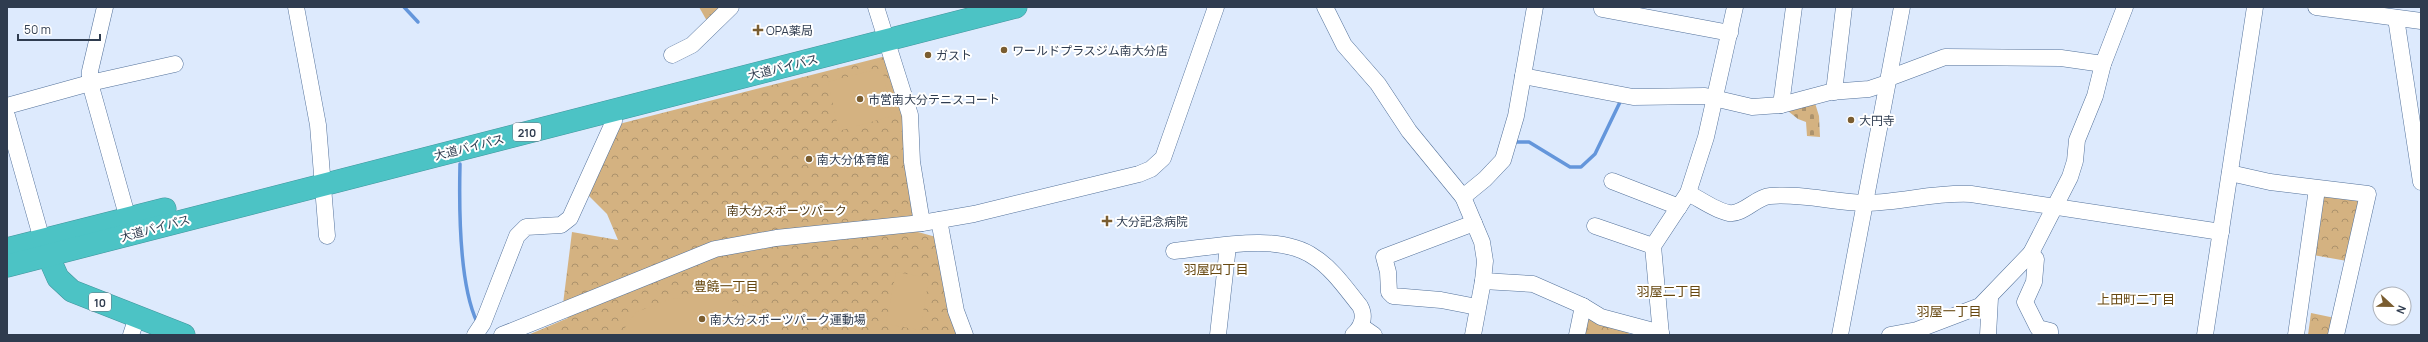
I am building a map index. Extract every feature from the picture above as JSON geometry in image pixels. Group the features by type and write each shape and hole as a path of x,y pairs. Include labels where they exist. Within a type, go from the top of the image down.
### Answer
{"highway":[{"name":"大道バイパス","path":"42,251 128,219 324,176 611,110 884,34 965,7"},
{"name":"大道バイパス","path":"42,251 324,176 884,34 1014,7"},
{"path":"7,249 42,251"},
{"path":"7,266 42,251"},
{"name":"10","path":"42,251 52,285 64,295 133,329 161,335"},
{"name":"10","path":"42,251 58,278 72,291 184,335"}],"street":[{"path":"105,7 90,71 90,83 128,219"},
{"path":"296,7 318,125 324,176 327,236"},
{"path":"672,55 692,44 731,7"},
{"path":"876,7 910,115 912,169 922,223"},
{"path":"611,110 614,121 570,218 562,225 526,227 517,236 479,329 501,335 715,249 776,238 939,220 1138,174 1152,168 1163,158 1216,7"},
{"path":"1325,7 1344,45 1378,84 1409,131 1463,197 1474,223 1485,261 1483,281 1473,335"},
{"path":"1463,197 1485,179 1503,160 1516,116 1535,7"},
{"path":"1483,281 1533,284 1583,306 1601,317 1661,334 1654,246 1688,193 1706,137 1735,7"},
{"path":"1781,105 1794,7"},
{"path":"1834,92 1844,7"},
{"path":"1840,335 1902,7"},
{"path":"1890,335 1917,330 1933,329 1970,311 1990,298 2031,253 2070,177 2075,161 2077,140 2095,96 2103,64 2125,7"},
{"path":"2205,335 2255,7"},
{"path":"2316,7 2421,21"},
{"path":"1602,9 1730,34"},
{"path":"2396,18 2421,182"},
{"path":"1523,76 1633,97 1704,96 1752,107 1781,105 1834,92 1869,89 1945,57 2060,58 2103,64"},
{"path":"7,106 90,83 175,64"},
{"path":"7,116 42,251"},
{"path":"2230,173 2270,182 2317,189 2368,194 2336,335"},
{"path":"1612,181 1679,207"},
{"path":"2296,335 2317,189"},
{"path":"1688,193 1728,213 1736,213 1768,196 1798,194 1843,202 1865,203 1896,202 1932,195 1954,193 2221,232"},
{"path":"939,220 956,311 965,335"},
{"path":"1474,223 1384,257 1388,272 1389,292 1393,296 1441,300 1477,307"},
{"path":"1595,226 1654,246"},
{"path":"1174,251 1266,243 1298,248 1308,252 1323,264 1360,306 1363,318 1362,332"},
{"path":"1218,335 1228,246"},
{"path":"2031,253 2036,259 2035,272 2025,302 2038,328 2050,331 2050,335"},
{"path":"1988,335 1990,298"},
{"path":"1577,335 1583,306"}],"green space":[{"path":"699,7 724,7 707,21"},
{"name":"南大分スポーツパーク","path":"886,56 905,116 906,162 918,232 936,237 959,335 528,335 568,318 563,304 572,232 618,240 607,214 586,193 619,124"},
{"name":"市営南大分テニスコート","path":"882,68 892,116 839,131 828,82"},
{"path":"1815,103 1819,116 1820,137 1807,136 1806,122 1798,119 1788,111"},
{"path":"2322,193 2362,199 2347,261 2313,255"},
{"path":"896,272 929,278 920,330 886,324"},
{"name":"南大分スポーツパーク運動場","path":"716,296 760,311 781,325 782,335 620,335 636,312 671,299"},
{"path":"1584,311 1630,331 1628,335 1581,335"},
{"path":"2311,313 2335,318 2331,335 2308,335"}],"waterway":[{"path":"404,7 418,22"},
{"path":"1512,142 1529,142 1570,167 1581,167 1595,154 1621,100"},
{"path":"460,164 460,223 463,267 471,306 477,322"}],"place":[{"name":"OPA薬局","path":"758,30"},
{"name":"ワールドプラスジム南大分店","path":"1004,50"},
{"name":"ガスト","path":"928,55"},
{"name":"市営南大分テニスコート","path":"860,99"},
{"name":"大円寺","path":"1851,120"},
{"name":"南大分体育館","path":"809,159"},
{"name":"大分記念病院","path":"1107,221"},
{"name":"南大分スポーツパーク運動場","path":"702,319"}],"district":[{"name":"羽屋四丁目","path":"1216,269"},
{"name":"豊饒一丁目","path":"726,286"},
{"name":"羽屋二丁目","path":"1669,291"},
{"name":"上田町二丁目","path":"2136,299"},
{"name":"羽屋一丁目","path":"1949,311"}]}
